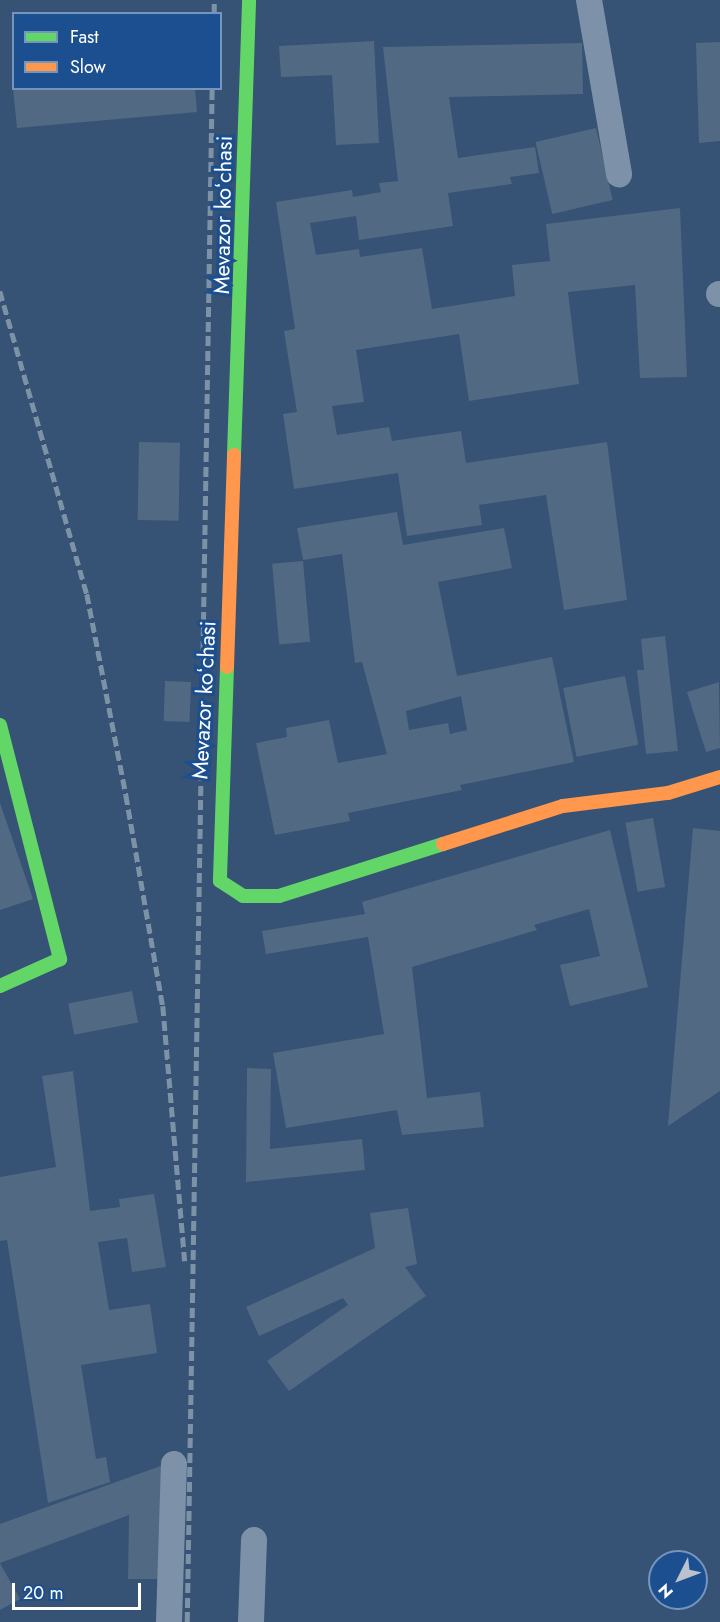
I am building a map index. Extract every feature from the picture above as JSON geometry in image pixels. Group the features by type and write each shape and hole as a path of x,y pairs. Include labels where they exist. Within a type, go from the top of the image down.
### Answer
{"street":[{"name":"Mevazor koʻchasi","path":"249,0 220,881 243,896 279,896 563,806 668,793 720,777"},
{"path":"0,725 60,959 0,986"}],"lane":[{"path":"589,0 619,174"},
{"path":"169,1622 174,1464"},
{"path":"251,1622 254,1540"}],"building":[{"path":"374,41 379,143 336,145 332,75 281,77 279,46"},
{"path":"720,42 720,141 699,143 696,43"},
{"path":"582,43 583,94 449,97 458,158 535,147 539,173 510,177 512,184 448,193 453,226 359,240 356,216 310,223 316,255 359,249 360,257 422,248 432,309 515,296 512,265 550,261 546,224 680,208 687,377 640,378 635,285 568,292 579,384 469,401 459,334 356,350 364,402 332,406 337,435 389,427 392,441 461,431 466,463 607,442 627,600 564,610 546,495 479,505 482,525 407,536 398,473 294,489 283,414 297,412 284,331 295,329 276,202 352,190 353,197 381,192 379,183 398,181 383,47"},
{"path":"13,90 195,90 197,112 17,128"},
{"path":"596,128 613,200 552,214 536,142"},
{"path":"139,442 180,443 179,521 138,520"},
{"path":"397,512 403,545 504,528 512,568 438,582 457,676 552,657 574,762 460,785 462,790 348,813 350,821 275,835 256,743 287,737 286,728 329,720 338,763 387,754 362,662 355,663 342,554 303,560 297,528","holes":["461,696 467,730 450,734 448,723 409,730 406,711"]},
{"path":"303,561 310,642 279,644 272,564"},
{"path":"665,636 678,751 646,754 637,670 644,670 641,639"},
{"path":"625,676 638,745 577,757 563,688"},
{"path":"165,681 191,682 190,722 164,721"},
{"path":"719,682 720,748 706,752 687,692"},
{"path":"0,803 33,899 0,910"},
{"path":"653,818 665,887 638,892 625,823"},
{"path":"693,828 720,831 720,1091 668,1126"},
{"path":"610,830 648,987 570,1006 560,965 600,956 589,909 534,925 537,930 412,967 427,1098 480,1092 484,1127 402,1135 397,1110 286,1128 273,1053 384,1034 368,937 266,954 262,931 365,914 362,902"},
{"path":"132,991 138,1022 74,1035 68,1003"},
{"path":"247,1068 271,1069 270,1149 362,1139 365,1170 246,1182"},
{"path":"73,1071 90,1211 120,1207 119,1199 154,1194 166,1267 132,1272 127,1238 98,1242 109,1310 150,1304 157,1353 81,1365 96,1459 106,1457 110,1482 48,1503 7,1240 0,1241 0,1177 56,1167 42,1076"},
{"path":"408,1208 417,1264 405,1267 426,1296 289,1391 267,1361 348,1305 343,1298 259,1336 246,1307 375,1248 370,1213"},
{"path":"166,1464 166,1579 128,1579 129,1515 0,1563 0,1524"},
{"path":"0,1563 20,1599 0,1610"}],"railway":[{"path":"214,0 214,12"},
{"path":"187,1622 212,90"},
{"path":"0,291 87,594 126,795 163,1006 185,1261"}],"traffic: fast":[{"path":"234,455 249,0"},
{"path":"227,667 220,881 243,896 279,896 443,844"},
{"path":"0,725 60,959 0,986"}],"traffic: slow":[{"path":"227,667 234,455"},
{"path":"443,844 563,806 668,793 720,777"}]}
